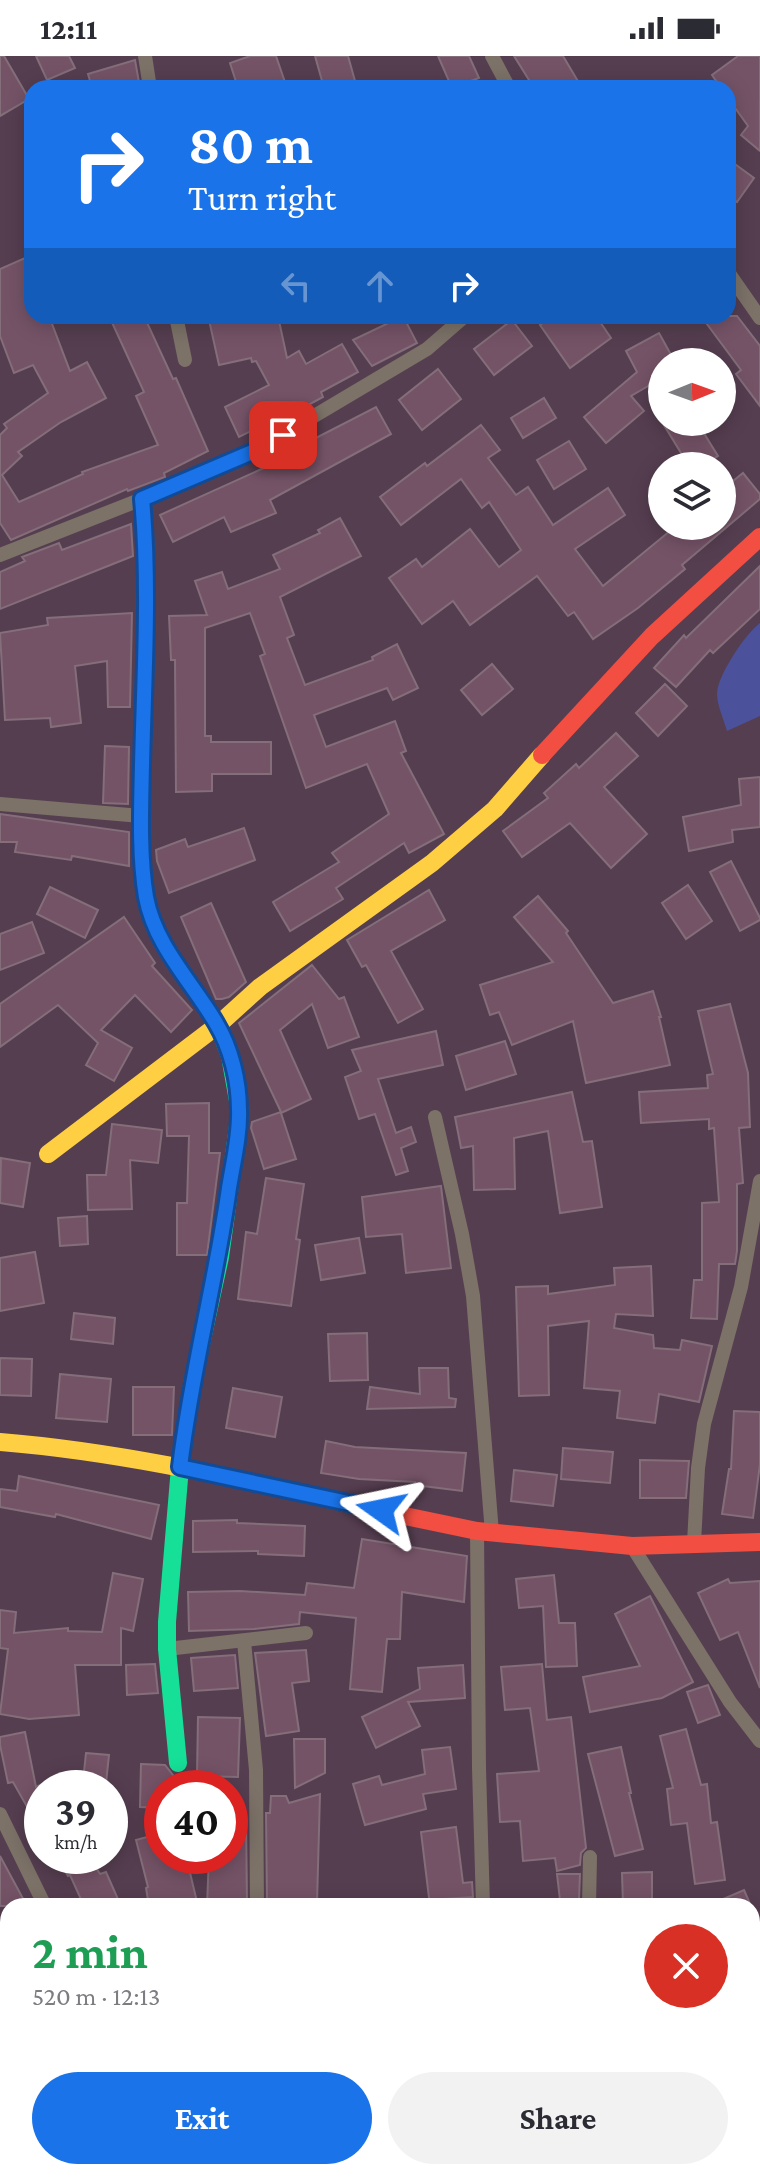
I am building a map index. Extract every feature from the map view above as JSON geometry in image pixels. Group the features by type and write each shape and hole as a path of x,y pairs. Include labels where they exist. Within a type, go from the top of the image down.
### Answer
{"street":[{"path":"145,56 149,80"},
{"path":"492,56 505,80"},
{"path":"736,284 760,318"},
{"path":"178,324 185,360"},
{"path":"0,555 257,450 427,349 456,324"},
{"path":"142,499 146,548 141,816 146,897 152,920 164,945 218,1025 230,1056 240,1112 220,1257 192,1385 180,1467 167,1649 178,1763"},
{"path":"48,1154 218,1025 260,987 432,863 465,835 495,809 597,693 652,636 760,537"},
{"path":"0,804 141,816"},
{"path":"435,1117 473,1296 484,1532 479,1768 483,1898"},
{"path":"694,1543 704,1424 741,1287 760,1181"},
{"path":"0,1442 63,1447 180,1467 484,1532 632,1546 760,1542"},
{"path":"632,1546 730,1702 760,1741"},
{"path":"167,1649 306,1633"},
{"path":"244,1641 256,1770 257,1898"},
{"path":"0,1814 41,1898"},
{"path":"589,1898 590,1857"}],"shaded area":[{"path":"760,623 760,716 727,731 718,703 718,686 733,656"}],"building":[{"path":"0,56 4,56 24,90 24,102 0,116"},
{"path":"36,56 69,56 75,68 47,80"},
{"path":"250,56 276,56 284,80 235,80 230,63"},
{"path":"315,56 348,56 355,80 322,80"},
{"path":"438,56 469,56 479,78 448,80"},
{"path":"514,56 563,56 577,80 529,80"},
{"path":"738,56 760,56 760,151 741,135 748,126 736,109 736,80 715,80 712,75"},
{"path":"135,60 139,80 90,80 88,74"},
{"path":"736,165 754,178 736,201"},
{"path":"24,258 24,324 52,324 70,371 87,362 106,398 61,422 18,452 22,456 2,475 19,502 82,472 158,445 136,396 144,392 113,324 148,324 173,379 176,378 208,451 164,473 165,477 127,489 11,540 0,523 0,435 7,428 4,424 48,393 33,365 14,373 0,336 0,269"},
{"path":"737,316 760,346 760,406 736,374 741,370 736,363 736,348 725,348 707,324 736,324"},
{"path":"210,324 280,324 287,358 299,351 306,364 342,344 358,372 321,392 323,397 239,437 225,407 269,385 256,361 252,362 251,358 219,365"},
{"path":"386,324 407,324 417,343 372,366 353,340"},
{"path":"507,324 515,324 532,346 494,375 474,349"},
{"path":"601,324 611,338 570,368 540,325"},
{"path":"659,333 667,348 648,348 648,386 631,396 644,411 606,443 584,417 637,372 626,351"},
{"path":"438,369 461,399 422,430 399,400"},
{"path":"544,398 556,418 523,438 511,418"},
{"path":"376,407 391,434 270,500 276,513 231,532 224,517 173,542 160,515 277,462 275,459"},
{"path":"481,425 500,450 488,458 516,495 528,487 553,525 608,488 625,515 575,549 603,586 659,540 712,540 682,565 685,569 638,608 593,639 574,612 568,616 537,576 470,625 453,601 422,624 389,578 416,559 422,567 470,529 499,567 521,550 489,502 482,508 461,479 401,525 380,497 425,463 427,466"},
{"path":"671,436 706,436 716,452 680,452"},
{"path":"569,441 586,469 554,489 537,460"},
{"path":"743,473 760,494 760,499 736,519 736,479"},
{"path":"340,518 361,556 280,597 294,635 287,638 305,685 373,660 372,657 397,644 418,688 393,700 387,688 314,715 326,747 395,721 406,751 401,753 444,834 409,853 404,843 336,888 343,899 290,931 273,902 339,862 332,853 389,814 367,764 306,788 260,656 265,654 250,613 205,628 205,736 211,736 211,742 271,742 271,774 212,774 212,791 176,792 175,660 171,660 169,616 207,615 195,581 222,572 228,589 280,569 273,555 320,533 318,530"},
{"path":"131,524 133,556 0,609 0,572 25,561 22,557 59,543 62,550"},
{"path":"760,566 760,609 713,653 710,650 676,687 654,668 684,635 686,638"},
{"path":"132,613 130,707 108,707 107,661 75,666 81,723 51,727 50,718 5,720 0,633 48,625 47,618"},
{"path":"492,664 513,689 482,715 461,690"},
{"path":"665,684 687,706 658,736 636,713"},
{"path":"616,733 638,756 604,787 647,834 611,868 570,823 522,857 503,831 548,798 544,793 576,764 579,768"},
{"path":"105,746 129,747 128,804 103,803"},
{"path":"760,777 760,827 732,830 733,842 689,851 683,817 741,805 739,779"},
{"path":"0,814 129,832 129,866 72,856 71,860 15,852 17,842 0,842"},
{"path":"244,828 255,860 169,893 156,850 185,839 188,847"},
{"path":"731,861 760,918 740,931 710,872"},
{"path":"688,885 712,921 686,939 662,903"},
{"path":"50,887 98,910 85,938 37,914"},
{"path":"429,890 445,920 391,951 423,1009 398,1023 366,965 362,967 347,940"},
{"path":"538,896 568,931 566,933 613,1003 653,991 670,1065 586,1083 573,1021 512,1045 499,1012 490,1015 480,985 553,962 514,917"},
{"path":"211,903 246,982 229,997 222,999 216,999 181,917"},
{"path":"124,917 155,963 152,966 192,1010 171,1032 135,995 101,1030 132,1048 114,1081 86,1065 98,1043 58,1005 0,1047 0,1004"},
{"path":"32,922 44,953 0,970 0,934"},
{"path":"312,965 339,999 344,997 359,1037 328,1048 312,1004 280,1030 311,1099 281,1113 296,1159 264,1169 251,1128 252,1122 281,1112 239,1023"},
{"path":"730,1004 748,1073 750,1127 739,1128 743,1183 737,1184 737,1251 735,1264 719,1264 717,1319 691,1318 694,1280 702,1280 702,1203 719,1202 714,1128 709,1129 709,1119 641,1123 639,1092 708,1088 707,1075 713,1074 698,1011"},
{"path":"436,1031 443,1065 378,1079 396,1133 411,1127 416,1142 401,1148 408,1171 396,1175 375,1114 359,1119 345,1077 361,1071 352,1050"},
{"path":"505,1041 516,1074 466,1090 456,1056"},
{"path":"572,1092 583,1142 592,1141 602,1207 560,1213 548,1131 514,1138 515,1189 474,1190 473,1146 461,1148 455,1117"},
{"path":"209,1103 209,1153 220,1153 207,1255 177,1255 177,1203 187,1203 189,1136 167,1136 166,1104"},
{"path":"112,1124 162,1130 158,1163 130,1160 132,1209 88,1210 87,1175 106,1175"},
{"path":"1,1158 30,1163 23,1207 0,1203"},
{"path":"266,1178 304,1184 291,1306 238,1299 246,1232 257,1234"},
{"path":"441,1186 451,1268 406,1273 402,1234 366,1237 362,1197"},
{"path":"87,1216 88,1244 60,1246 58,1218"},
{"path":"359,1238 365,1273 321,1280 315,1245"},
{"path":"35,1252 44,1303 0,1311 0,1258"},
{"path":"651,1266 653,1316 616,1314 614,1328 653,1335 654,1348 680,1350 682,1340 712,1346 699,1402 659,1394 655,1423 617,1418 620,1391 584,1388 589,1321 548,1326 549,1395 519,1396 516,1287 548,1286 548,1294 615,1285 614,1268"},
{"path":"74,1313 115,1318 113,1344 71,1339"},
{"path":"367,1333 368,1380 330,1381 328,1334"},
{"path":"0,1358 32,1359 31,1396 0,1395"},
{"path":"419,1368 448,1368 449,1398 456,1399 455,1407 367,1409 370,1387 420,1394"},
{"path":"60,1374 111,1379 107,1422 56,1418"},
{"path":"133,1387 174,1387 172,1435 133,1435"},
{"path":"233,1388 282,1397 275,1437 226,1428"},
{"path":"734,1411 760,1412 760,1464 753,1518 722,1514 731,1469"},
{"path":"326,1441 355,1447 466,1453 462,1491 415,1485 415,1482 321,1473"},
{"path":"563,1448 613,1452 610,1483 561,1479"},
{"path":"640,1460 689,1461 686,1498 640,1498"},
{"path":"514,1470 557,1475 553,1506 511,1501"},
{"path":"19,1476 159,1505 151,1539 56,1514 55,1517 0,1507 0,1489 17,1491"},
{"path":"237,1520 237,1523 305,1526 304,1556 258,1554 258,1551 193,1552 193,1521"},
{"path":"362,1539 467,1556 464,1602 402,1592 400,1639 387,1639 382,1692 350,1689 356,1618 300,1612 299,1624 189,1631 188,1592 305,1595 307,1583 354,1588"},
{"path":"113,1573 143,1579 133,1631 121,1628 121,1665 75,1665 79,1715 29,1719 0,1714 8,1649 0,1648 0,1610 16,1612 14,1633 68,1628 68,1631 102,1632"},
{"path":"554,1575 559,1623 575,1623 577,1666 546,1667 543,1606 519,1608 516,1579"},
{"path":"728,1579 730,1583 760,1581 760,1688 738,1632 720,1640 698,1593"},
{"path":"650,1596 693,1682 662,1698 590,1712 583,1677 640,1666 615,1614"},
{"path":"306,1650 309,1681 292,1683 299,1731 266,1736 255,1653"},
{"path":"235,1655 238,1688 194,1691 191,1658"},
{"path":"155,1664 158,1693 127,1695 126,1665"},
{"path":"542,1664 547,1720 571,1717 586,1848 581,1853 580,1865 557,1871 555,1858 523,1861 520,1821 500,1822 497,1774 539,1771 530,1708 505,1710 501,1667"},
{"path":"463,1665 465,1698 408,1702 420,1726 376,1748 362,1717 420,1689 418,1668"},
{"path":"708,1685 720,1715 698,1723 687,1692"},
{"path":"198,1717 240,1718 238,1770 197,1770"},
{"path":"686,1729 701,1785 707,1784 711,1823 717,1822 725,1880 695,1884 687,1823 671,1825 667,1789 673,1788 660,1736"},
{"path":"25,1732 33,1770 24,1770 24,1801 13,1782 8,1783 0,1737"},
{"path":"294,1739 325,1739 325,1773 295,1788"},
{"path":"450,1747 456,1789 423,1794 426,1809 365,1825 353,1784 379,1776 382,1785 425,1774 422,1750"},
{"path":"621,1747 643,1849 615,1856 588,1754"},
{"path":"86,1753 109,1755 107,1770 84,1770"},
{"path":"141,1764 165,1765 169,1770 144,1770 144,1807 140,1807"},
{"path":"320,1794 317,1898 267,1898 266,1813 270,1813 271,1796 286,1796 289,1803"},
{"path":"456,1827 463,1883 472,1882 473,1897 429,1898 421,1832"},
{"path":"144,1838 144,1871 136,1840"},
{"path":"0,1856 23,1898 0,1898"},
{"path":"652,1872 652,1898 623,1898 622,1873"},
{"path":"67,1874 107,1874 117,1898 80,1898"},
{"path":"145,1874 190,1874 196,1898 148,1898"},
{"path":"208,1874 247,1874 247,1898 207,1898"},
{"path":"557,1874 580,1874 579,1898 560,1898"},
{"path":"744,1890 748,1898 726,1898"}],"traffic: fast":[{"path":"178,1763 167,1622 180,1467 192,1385 220,1257 240,1112 230,1056 218,1025 205,1006"}],"traffic: slow":[{"path":"48,1154 218,1025 260,987 432,863 495,809 542,755"},
{"path":"0,1442 153,1463 405,1516"}],"traffic: jam":[{"path":"142,499 146,599 141,822 144,882 151,917 161,941 205,1006"},
{"path":"542,755 652,636 760,537"},
{"path":"405,1516 477,1531 632,1546 760,1542"}],"route":[{"path":"283,435 257,450 142,499 146,548 141,816 146,897 152,920 164,945 218,1025 230,1056 240,1112 220,1257 186,1414 180,1467 381,1510"}]}
